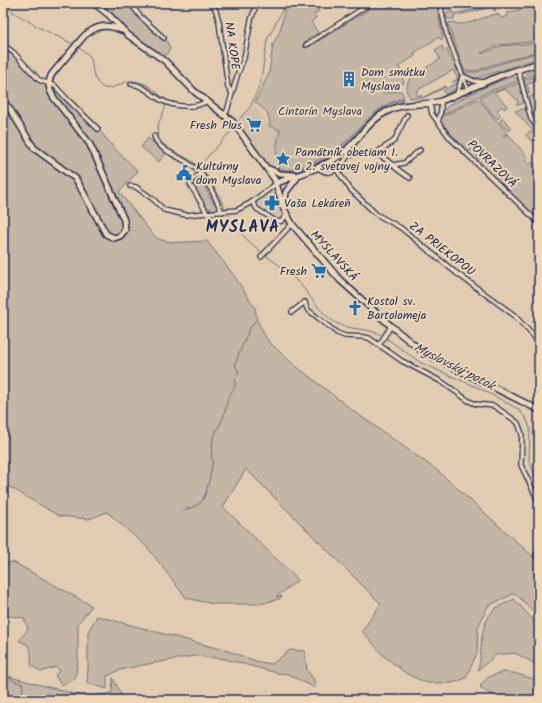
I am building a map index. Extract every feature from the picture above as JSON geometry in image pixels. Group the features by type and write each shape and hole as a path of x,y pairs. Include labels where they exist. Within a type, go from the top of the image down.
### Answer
{"street":[{"name":"MYSLAVSKÁ","path":"94,3 103,9 123,31 165,61 194,91 225,114 235,124 277,183 284,209 292,224 340,280 418,348 430,356 539,410"},
{"path":"130,3 140,16 164,38"},
{"name":"NA KOPE","path":"212,3 219,22 228,86 232,93"},
{"path":"225,114 244,58 250,20 257,3"},
{"path":"306,45 371,3"},
{"path":"440,3 446,32 468,90"},
{"path":"102,26 107,17 103,9"},
{"path":"3,102 9,108 34,148 76,179 106,234 114,238 120,236 125,230 124,220 99,163 89,143 54,98 49,84 52,74 84,36 94,29 102,26 112,26 123,31"},
{"path":"3,45 13,52 39,80 55,86 60,90 67,99 98,129"},
{"path":"130,186 136,187 153,199 164,210 181,215 237,210 252,202 277,183 318,168 334,160 383,113 398,106 408,104 430,104 441,102 518,69 539,64"},
{"path":"518,69 531,119 539,129"},
{"path":"463,76 474,81 486,82"},
{"path":"456,95 460,88 463,76"},
{"path":"131,84 145,88 163,102 194,106 207,101"},
{"path":"438,123 441,102"},
{"name":"POVRAZOVÁ","path":"430,104 431,112 450,138 539,224"},
{"path":"376,154 394,141 407,115"},
{"path":"154,136 156,141 167,151 190,164 201,173 223,212"},
{"path":"348,148 348,156"},
{"path":"393,165 404,163 420,150"},
{"path":"318,168 330,172 336,169 348,156 364,153 376,154 410,178"},
{"path":"265,167 274,173 299,175"},
{"name":"ZA PRIEKOPOU","path":"336,169 351,190 376,214 401,228 455,272 514,315 539,342"},
{"path":"201,173 192,180 190,184 207,213"},
{"path":"284,209 286,192 299,175"},
{"path":"252,202 256,209 277,222 282,221 287,214"},
{"path":"261,257 292,224"},
{"path":"292,312 305,302 307,309 337,333 344,336 367,338 402,361 442,382 469,401 476,404 497,408 514,419 518,423 522,434 521,458 523,469 539,503"},
{"path":"379,346 392,326"},
{"path":"539,549 536,556 539,560"}],"shaded area":[{"path":"255,106 269,126 280,130 277,144 275,170 266,164 248,133 237,119"},
{"path":"277,183 287,214 280,222 257,209 252,202"}],"green space":[{"path":"93,3 130,3 164,37 170,49 162,60 145,48"},
{"name":"Cintorín Myslava","path":"286,3 316,3 315,4 319,11 314,14 316,18 311,22 318,33 307,40 308,42 305,44 309,47 368,10 368,7 375,3 436,3 443,38 441,40 439,37 414,53 415,56 399,66 404,83 378,88 385,93 400,91 402,92 404,98 393,101 376,112 339,148 298,169 316,163 333,153 338,149 351,138 373,116 349,143 329,158 294,173 280,173 278,171 296,170 281,170 278,168 278,162 285,163 284,159 276,159 280,130 269,126 270,123 267,112 255,102 269,73 273,44 280,31"},
{"path":"444,3 464,3 451,6 451,9 445,9"},
{"path":"538,3 539,41 498,45 481,53 482,54 501,46 539,43 539,51 476,71 464,70 448,23 455,22 456,24 462,24 498,14 501,18 508,16 507,13 538,5"},
{"path":"494,5 496,10 494,11 493,7 454,16 454,19 447,19 446,14 452,11 453,14"},
{"path":"3,45 13,52 39,80 55,86 138,171 119,192 154,236 165,241 172,242 207,241 235,277 255,308 257,320 266,338 271,344 292,363 352,410 438,471 539,562 539,617 515,593 488,606 478,627 477,653 466,678 452,683 427,683 407,674 384,656 362,631 381,604 246,469 223,507 298,580 276,597 282,596 279,599 260,604 213,604 186,598 148,548 107,512 89,519 59,516 3,483"},
{"path":"442,46 444,50 446,48 458,72 459,80 452,82 458,79 453,70 416,91 418,96 421,95 422,98 410,98 406,90 409,79 440,59 435,50"},
{"path":"539,52 539,58 477,78 468,77 464,72 477,72"},
{"path":"539,69 539,72 524,79 526,74 531,70"},
{"path":"539,74 539,81 527,84 530,93 527,94 524,81"},
{"path":"510,77 515,77 519,81 489,91 441,116 445,109 451,104 483,88"},
{"path":"460,81 457,88 445,94 443,91"},
{"path":"520,83 524,101 522,104 517,105 518,101 505,89 495,91"},
{"path":"445,86 446,87 425,97 423,97"},
{"path":"493,91 507,106 505,109 501,106 497,111 501,116 498,119 492,114 480,98"},
{"path":"539,94 539,127 534,120 528,100 531,96"},
{"path":"404,99 403,101 385,108 373,116 378,112 394,102"},
{"path":"478,99 507,133 503,136 508,134 528,158 526,161 529,165 532,162 539,170 539,221 479,163 477,156 471,150 468,152 441,123 440,118"},
{"path":"522,109 527,111 531,122 538,131 536,134 515,111"},
{"path":"503,118 511,129 509,131 500,123"},
{"path":"530,131 537,137 532,142 526,135"},
{"path":"148,138 166,153 159,162 141,147"},
{"path":"195,180 197,185 203,183 213,202 218,206 217,210 208,208 202,202 192,185"},
{"path":"13,562 92,606 78,623 78,661 75,679 61,685 55,675 60,670 56,667 41,672 31,665 31,651 27,644 19,641 28,629 24,618 3,615 3,564"},
{"path":"514,599 536,623 539,624 539,669 532,662 515,653 496,655 478,670 483,632 488,618 496,608"},
{"path":"97,616 228,651 259,662 272,664 290,650 305,651 307,670 314,680 315,688 288,674 277,673 225,659 194,656 120,670 107,676 107,689 87,683 88,632"},
{"path":"502,672 514,673 534,679 539,672 539,700 502,697 488,693 481,689 481,684 489,677"},
{"path":"3,675 86,697 112,693 113,678 124,700 3,700"}],"waterway":[{"path":"240,118 251,106 261,81 267,40 286,3"},
{"name":"Myslavský potok","path":"3,6 40,28 73,44"},
{"name":"Myslavský potok","path":"79,48 90,56 96,80 104,88 112,88 126,82 137,81 150,87 165,99"},
{"name":"Myslavský potok","path":"166,105 158,124 158,137 165,145 189,159 204,172 220,197 226,210"},
{"path":"199,166 233,129"},
{"name":"Myslavský potok","path":"227,213 241,234 297,281 330,319 336,323 348,327 372,331 383,336"},
{"path":"180,512 200,503 205,495 213,461 211,457 213,438 224,416 228,398 235,386 235,378 239,374 235,364 249,329 255,321"},
{"name":"Myslavský potok","path":"386,338 421,363 479,388 518,409 526,418 530,428 529,460 539,485"},
{"path":"3,681 9,677 14,681 23,684 22,697 28,696 34,700"}],"place":[{"name":"Dom smútku Myslava","path":"349,79"},
{"name":"Fresh Plus","path":"254,125"},
{"name":"Pamätník obetiam 1. a 2. svetovej vojny","path":"283,159"},
{"name":"Kultúrny dom Myslava","path":"184,173"},
{"name":"Vaša Lekáreň","path":"272,203"},
{"name":"Fresh","path":"319,271"},
{"name":"Kostol sv. Bartolomeja","path":"355,308"}],"district":[{"name":"MYSLAVA","path":"243,227"}]}
